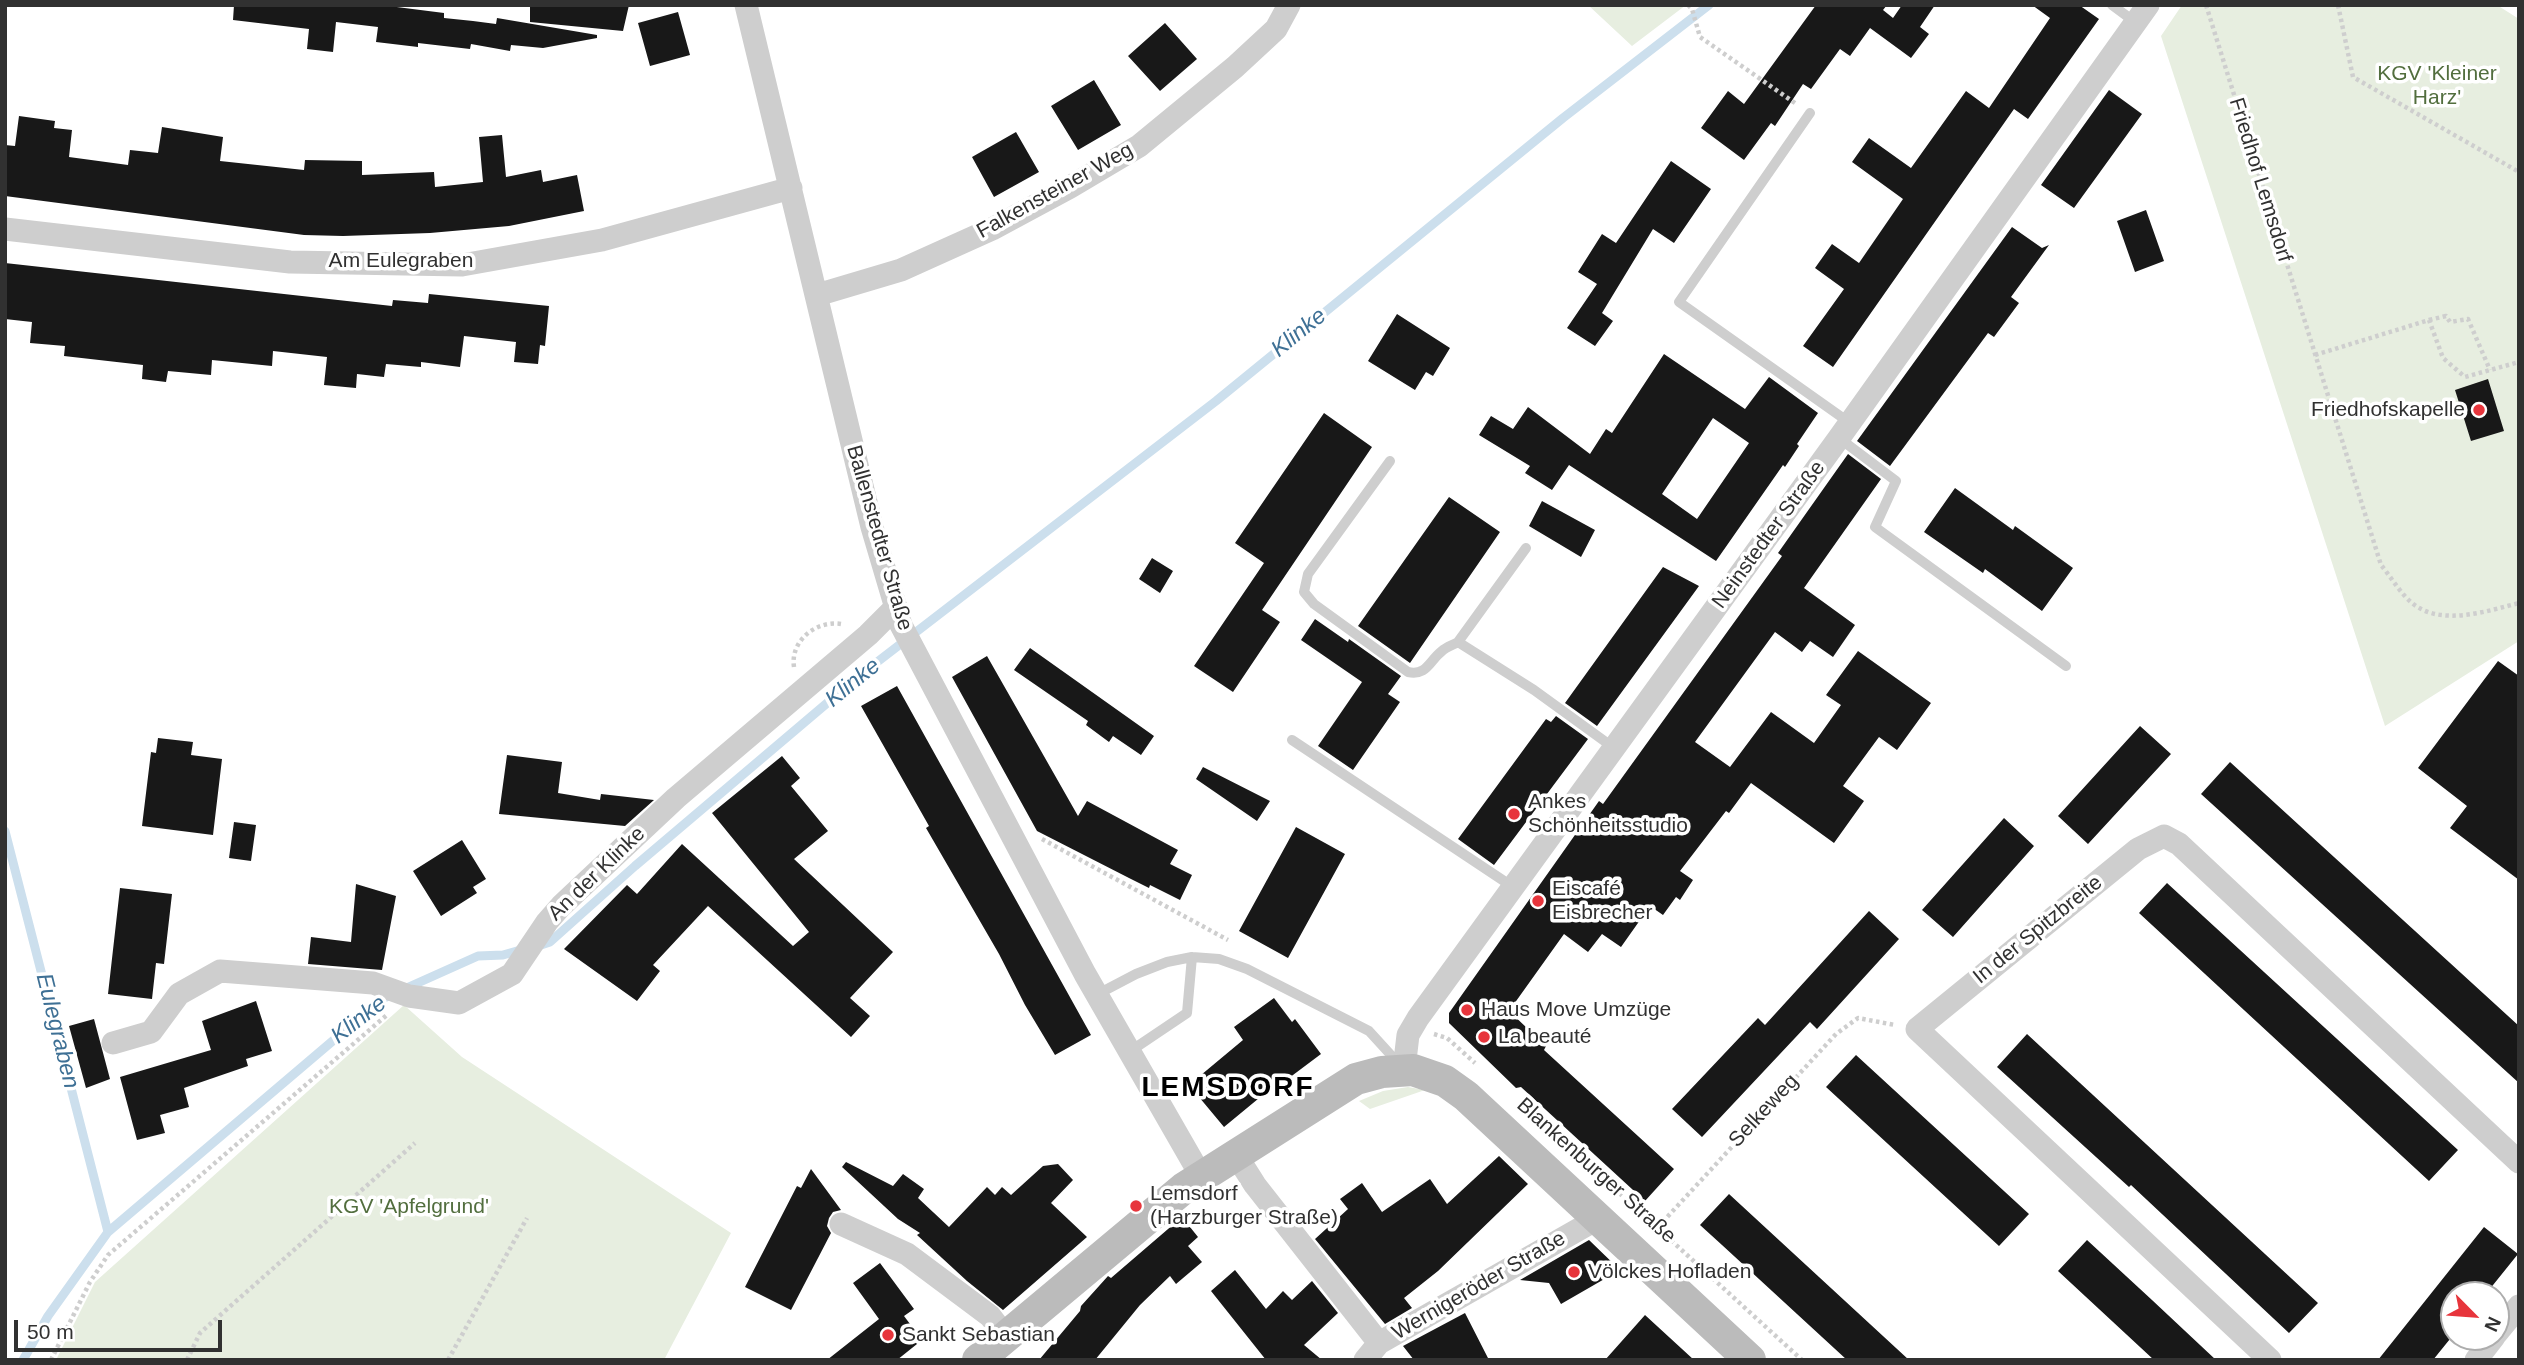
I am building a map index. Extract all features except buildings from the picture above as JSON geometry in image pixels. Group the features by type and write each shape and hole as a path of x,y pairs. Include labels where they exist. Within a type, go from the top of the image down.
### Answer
{"street":[{"name":"Ballenstedter Straße","path":"746,5 872,527 898,616 912,649 1096,995 1201,1176"},
{"name":"Falkensteiner Weg","path":"817,295 901,271 992,229 1139,146 1276,29 1289,5"},
{"name":"Neinstedter Straße","path":"1404,1069 1412,1028 2142,14"},
{"name":"Am Eulegraben","path":"5,229 290,262 462,265 602,240 791,188"},
{"name":"An der Klinke","path":"113,1043 151,1031 179,994 220,971 373,983 409,996 458,1003 512,974 561,906 676,798 868,635 898,616"},
{"name":"In der Spitzbreite","path":"1917,1029 2137,849 2164,836 2179,844 2519,1162"},
{"path":"1917,1029 2270,1360"},
{"path":"978,1360 1147,1216 1201,1176 1356,1079 1404,1069"},
{"name":"Blankenburger Straße","path":"1404,1069 1429,1073 1460,1091 1750,1360"},
{"path":"1236,1155 1372,1351"},
{"name":"Wernigeröder Straße","path":"1372,1351 1597,1219"},
{"path":"841,1224 907,1254 990,1316 1007,1338"}],"lane":[{"path":"2112,5 2142,14"},
{"path":"1810,113 1679,302 1844,430 1896,481 1875,527 2066,666"},
{"path":"1390,461 1308,574 1304,592 1314,604 1408,672 1418,674 1425,670 1441,652 1458,642 1526,548"},
{"path":"1458,642 1534,690 1614,748"},
{"path":"1292,740 1513,887"},
{"path":"1096,995 1147,969 1192,957 1213,957 1234,963 1369,1031 1404,1069"},
{"path":"1129,1052 1186,1013 1192,957"}],"path":[{"name":"Friedhof Lemsdorf","path":"2206,5 2381,565 2412,603 2431,614 2460,615 2519,603"},
{"path":"2338,5 2353,77 2519,172"},
{"path":"1690,7 1700,37 1810,113"},
{"path":"2315,355 2446,316 2450,322 2468,319 2490,370"},
{"path":"2430,320 2443,358 2465,377 2519,362"},
{"path":"1013,839 1031,832 1232,942"},
{"path":"51,1360 90,1282 108,1255 409,996"},
{"name":"Selkeweg","path":"1633,1253 1836,1034 1858,1018 1917,1029"},
{"path":"1412,1028 1447,1038 1477,1065"},
{"name":"Blankenburger Straße","path":"1537,1119 1658,1226 1802,1360"},
{"path":"187,1360 200,1333 415,1143"},
{"path":"448,1360 527,1218"}],"green space":[{"path":"1588,5 1686,5 1632,46"},
{"name":"KGV 'Kleiner Harz'","path":"2182,5 2497,5 2519,19 2519,641 2385,726 2161,36"},
{"name":"KGV 'Apfelgrund'","path":"404,1005 462,1057 731,1233 664,1360 56,1360 95,1282"},
{"path":"1408,1087 1425,1090 1370,1109 1359,1101 1383,1091"}],"waterway":[{"name":"Klinke","path":"538,946 550,942 635,866 859,676 1216,401 1563,118 1709,5"},
{"name":"Eulegraben","path":"5,831 108,1232"},
{"name":"Klinke","path":"23,1360 48,1316 108,1232 382,999 478,956 503,955 524,949"}],"place":[{"name":"Friedhofskapelle","path":"2479,410"},
{"name":"Ankes Schönheitsstudio","path":"1514,814"},
{"name":"Eiscafé Eisbrecher","path":"1538,901"},
{"name":"Haus Move Umzüge","path":"1467,1010"},
{"name":"La beauté","path":"1484,1037"},
{"name":"Lemsdorf (Harzburger Straße)","path":"1136,1206"},
{"name":"Völckes Hofladen","path":"1574,1272"},
{"name":"Sankt Sebastian","path":"888,1335"}],"district":[{"name":"LEMSDORF","path":"1228,1088"}]}
